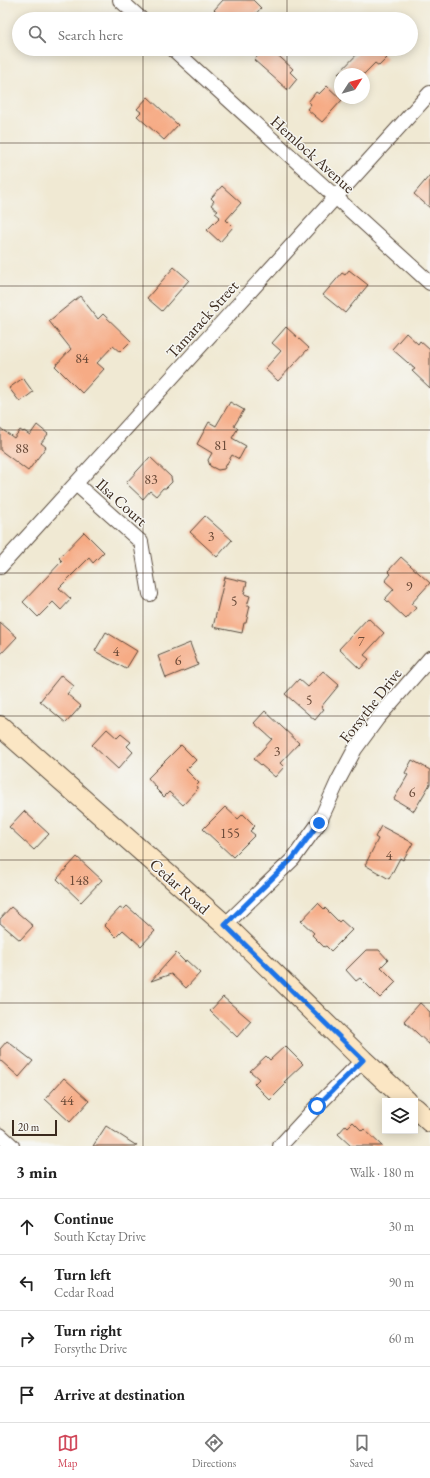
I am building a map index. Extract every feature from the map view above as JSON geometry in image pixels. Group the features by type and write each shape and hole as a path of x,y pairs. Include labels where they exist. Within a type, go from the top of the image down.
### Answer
{"street":[{"path":"120,0 133,12"},
{"name":"Hemlock Avenue","path":"181,56 430,283"},
{"name":"Tamarack Street","path":"0,567 430,93"},
{"name":"Ilsa Court","path":"76,484 141,542 150,594"},
{"name":"Forsythe Drive","path":"225,925 293,858 319,823 338,781 355,749 377,719 430,658"},
{"name":"Cedar Road","path":"0,726 225,925 404,1098"},
{"path":"280,1146 363,1060"},
{"path":"418,1111 430,1122"},
{"path":"0,1135 12,1146"}],"building":[{"path":"223,0 253,0 261,8 257,12 216,12 214,10"},
{"path":"258,56 279,56 293,69 290,72 297,79 288,90 254,60"},
{"path":"355,56 385,56 387,58 379,66 375,63 370,68 344,68"},
{"path":"327,86 334,93 334,104 338,104 322,122 307,109 311,104 308,102 316,92 319,94"},
{"path":"148,97 178,125 164,140 137,116 141,112 137,109"},
{"path":"430,175 430,208 414,194"},
{"path":"222,186 241,203 226,220 233,227 220,242 207,230 220,217 215,213 218,211 211,205 214,201 211,198"},
{"path":"174,267 189,280 162,311 147,298"},
{"path":"349,270 368,285 345,313 323,295 342,273 345,275"},
{"path":"80,296 98,319 103,314 131,341 120,352 113,346 97,363 104,369 82,393 55,366 71,349 49,321"},
{"path":"286,327 309,348 278,381 265,369 281,351 272,343"},
{"path":"406,333 418,344 420,341 430,350 430,388 412,371 415,369 392,349"},
{"path":"23,378 33,392 20,402 9,388"},
{"path":"230,402 244,410 234,426 238,428 232,438 246,446 239,459 232,455 224,469 218,470 210,466 208,460 212,453 197,444 209,422 216,426"},
{"path":"37,425 48,434 41,443 46,447 28,471 0,450 0,428 14,438 20,430 30,435"},
{"path":"150,457 171,477 172,482 166,488 163,488 156,496 150,491 143,499 126,483"},
{"path":"205,516 232,540 217,557 190,532"},
{"path":"84,532 104,552 93,563 89,558 59,588 71,599 61,610 53,602 38,617 23,602 62,561 59,558"},
{"path":"401,557 430,583 411,604 416,608 406,619 385,599 394,589 385,581 391,574 388,571"},
{"path":"225,577 247,582 244,594 250,596 247,606 250,606 242,633 213,627"},
{"path":"368,618 384,633 364,655 369,659 360,669 339,649"},
{"path":"0,622 17,637 0,655"},
{"path":"106,632 137,651 126,669 95,651"},
{"path":"190,643 198,665 166,678 158,656"},
{"path":"323,671 339,685 321,707 324,709 315,720 285,694 299,679 308,687"},
{"path":"61,675 74,686 67,694 81,706 66,723 40,701"},
{"path":"265,711 299,743 280,763 284,767 275,777 254,759 272,739 254,723"},
{"path":"107,729 117,738 121,734 131,742 127,746 133,752 118,769 92,745"},
{"path":"181,745 196,760 186,770 199,783 196,786 198,789 183,805 169,792 164,797 148,778"},
{"path":"412,760 430,770 430,784 414,811 394,799 408,775 405,773"},
{"path":"225,807 238,819 243,814 255,826 250,831 255,835 233,857 203,829"},
{"path":"24,811 49,834 34,850 9,827"},
{"path":"381,826 413,843 403,860 400,858 389,879 365,865 378,839 375,837"},
{"path":"77,857 102,880 81,902 57,879"},
{"path":"318,903 339,922 341,920 352,930 331,951 326,946 324,947 312,935 314,933 301,921"},
{"path":"127,906 155,931 141,946 123,930 116,937 104,925 120,908 123,910"},
{"path":"11,907 33,926 20,940 0,923 0,919"},
{"path":"366,950 379,950 388,960 381,967 396,982 380,998 360,978 356,981 346,970"},
{"path":"176,953 200,973 186,988 171,974 151,981"},
{"path":"223,997 251,1021 237,1037 210,1011"},
{"path":"420,1003 430,1012 430,1045 404,1021"},
{"path":"7,1041 33,1061 19,1077 0,1060 0,1049"},
{"path":"285,1046 303,1064 284,1082 286,1084 270,1100 254,1084 259,1079 250,1071 266,1056 270,1060"},
{"path":"64,1078 89,1101 70,1122 45,1099"},
{"path":"353,1122 362,1131 364,1129 382,1146 351,1146 338,1134 346,1125 348,1127"},
{"path":"106,1126 137,1146 93,1146"}],"route":[{"path":"317,1106 363,1060 225,925 293,858 319,823"}]}
